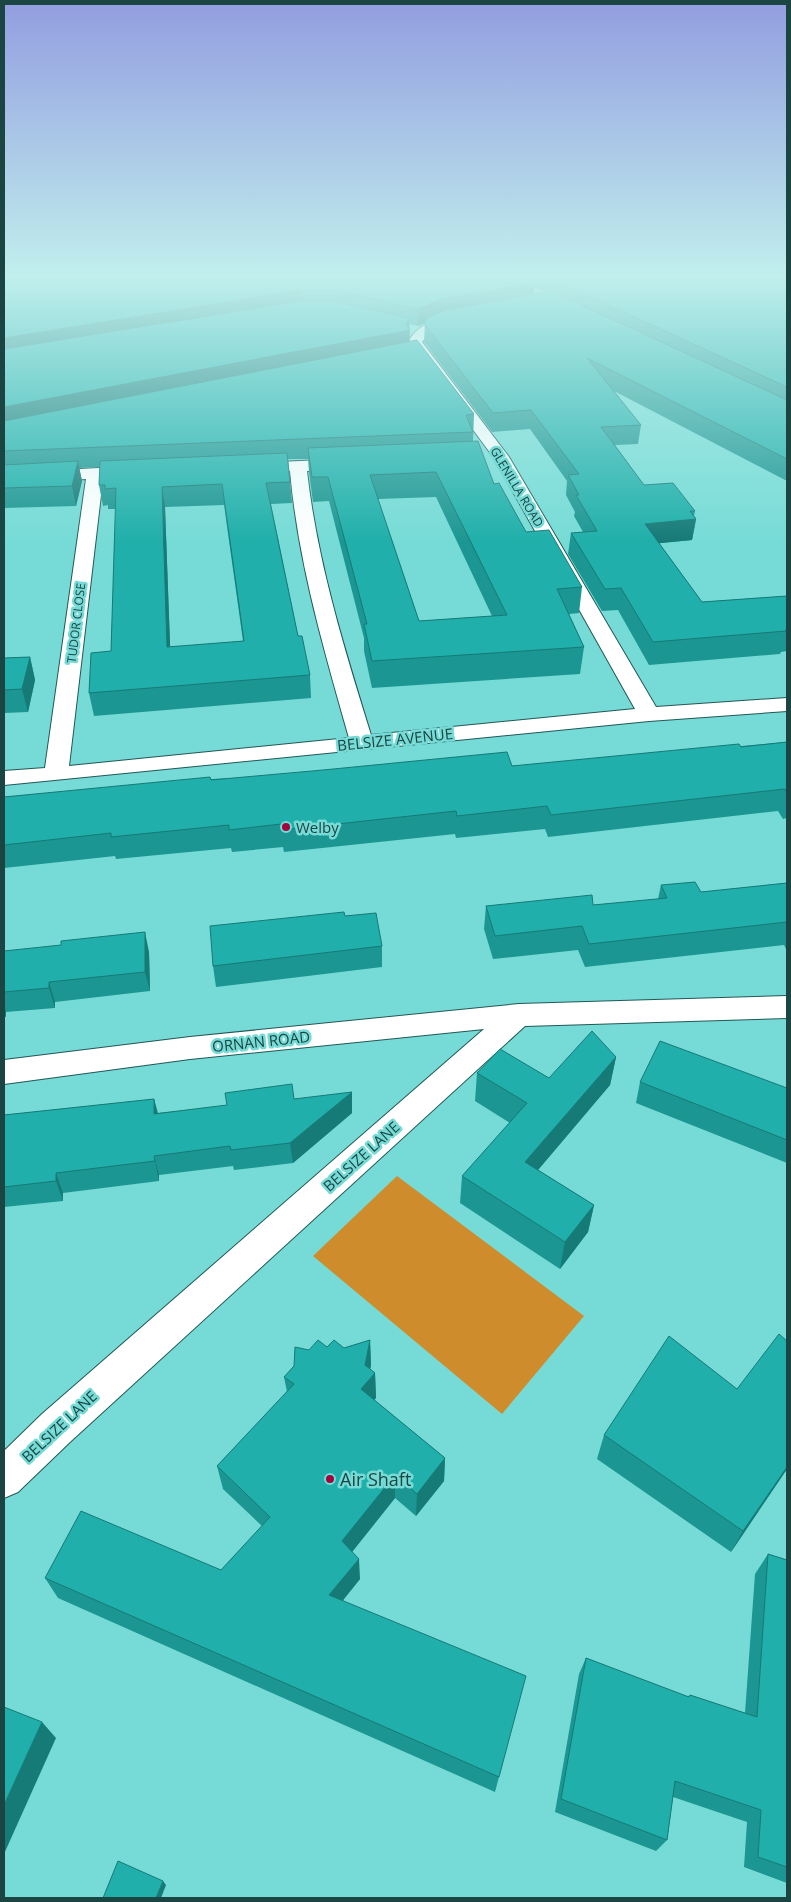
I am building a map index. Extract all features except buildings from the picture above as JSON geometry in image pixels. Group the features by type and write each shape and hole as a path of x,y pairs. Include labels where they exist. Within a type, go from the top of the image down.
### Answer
{"street":[{"name":"GLENILLA ROAD","path":"432,365 501,457 649,714"},
{"path":"482,458 501,457"},
{"path":"240,468 366,463"},
{"path":"298,466 303,516 328,628 362,742"},
{"path":"4,478 153,471"},
{"name":"TUDOR CLOSE","path":"56,774 95,473"},
{"name":"BELSIZE AVENUE","path":"4,778 649,714 787,705"},
{"path":"519,1015 787,1007"},
{"name":"ORNAN ROAD","path":"4,1072 190,1048 519,1015"},
{"name":"BELSIZE LANE","path":"4,1478 56,1428 519,1015"}],"shaded area":[{"path":"397,1176 584,1316 502,1414 313,1256"}],"place":[{"name":"Welby","path":"286,827"},
{"name":"Air Shaft","path":"330,1479"}]}
